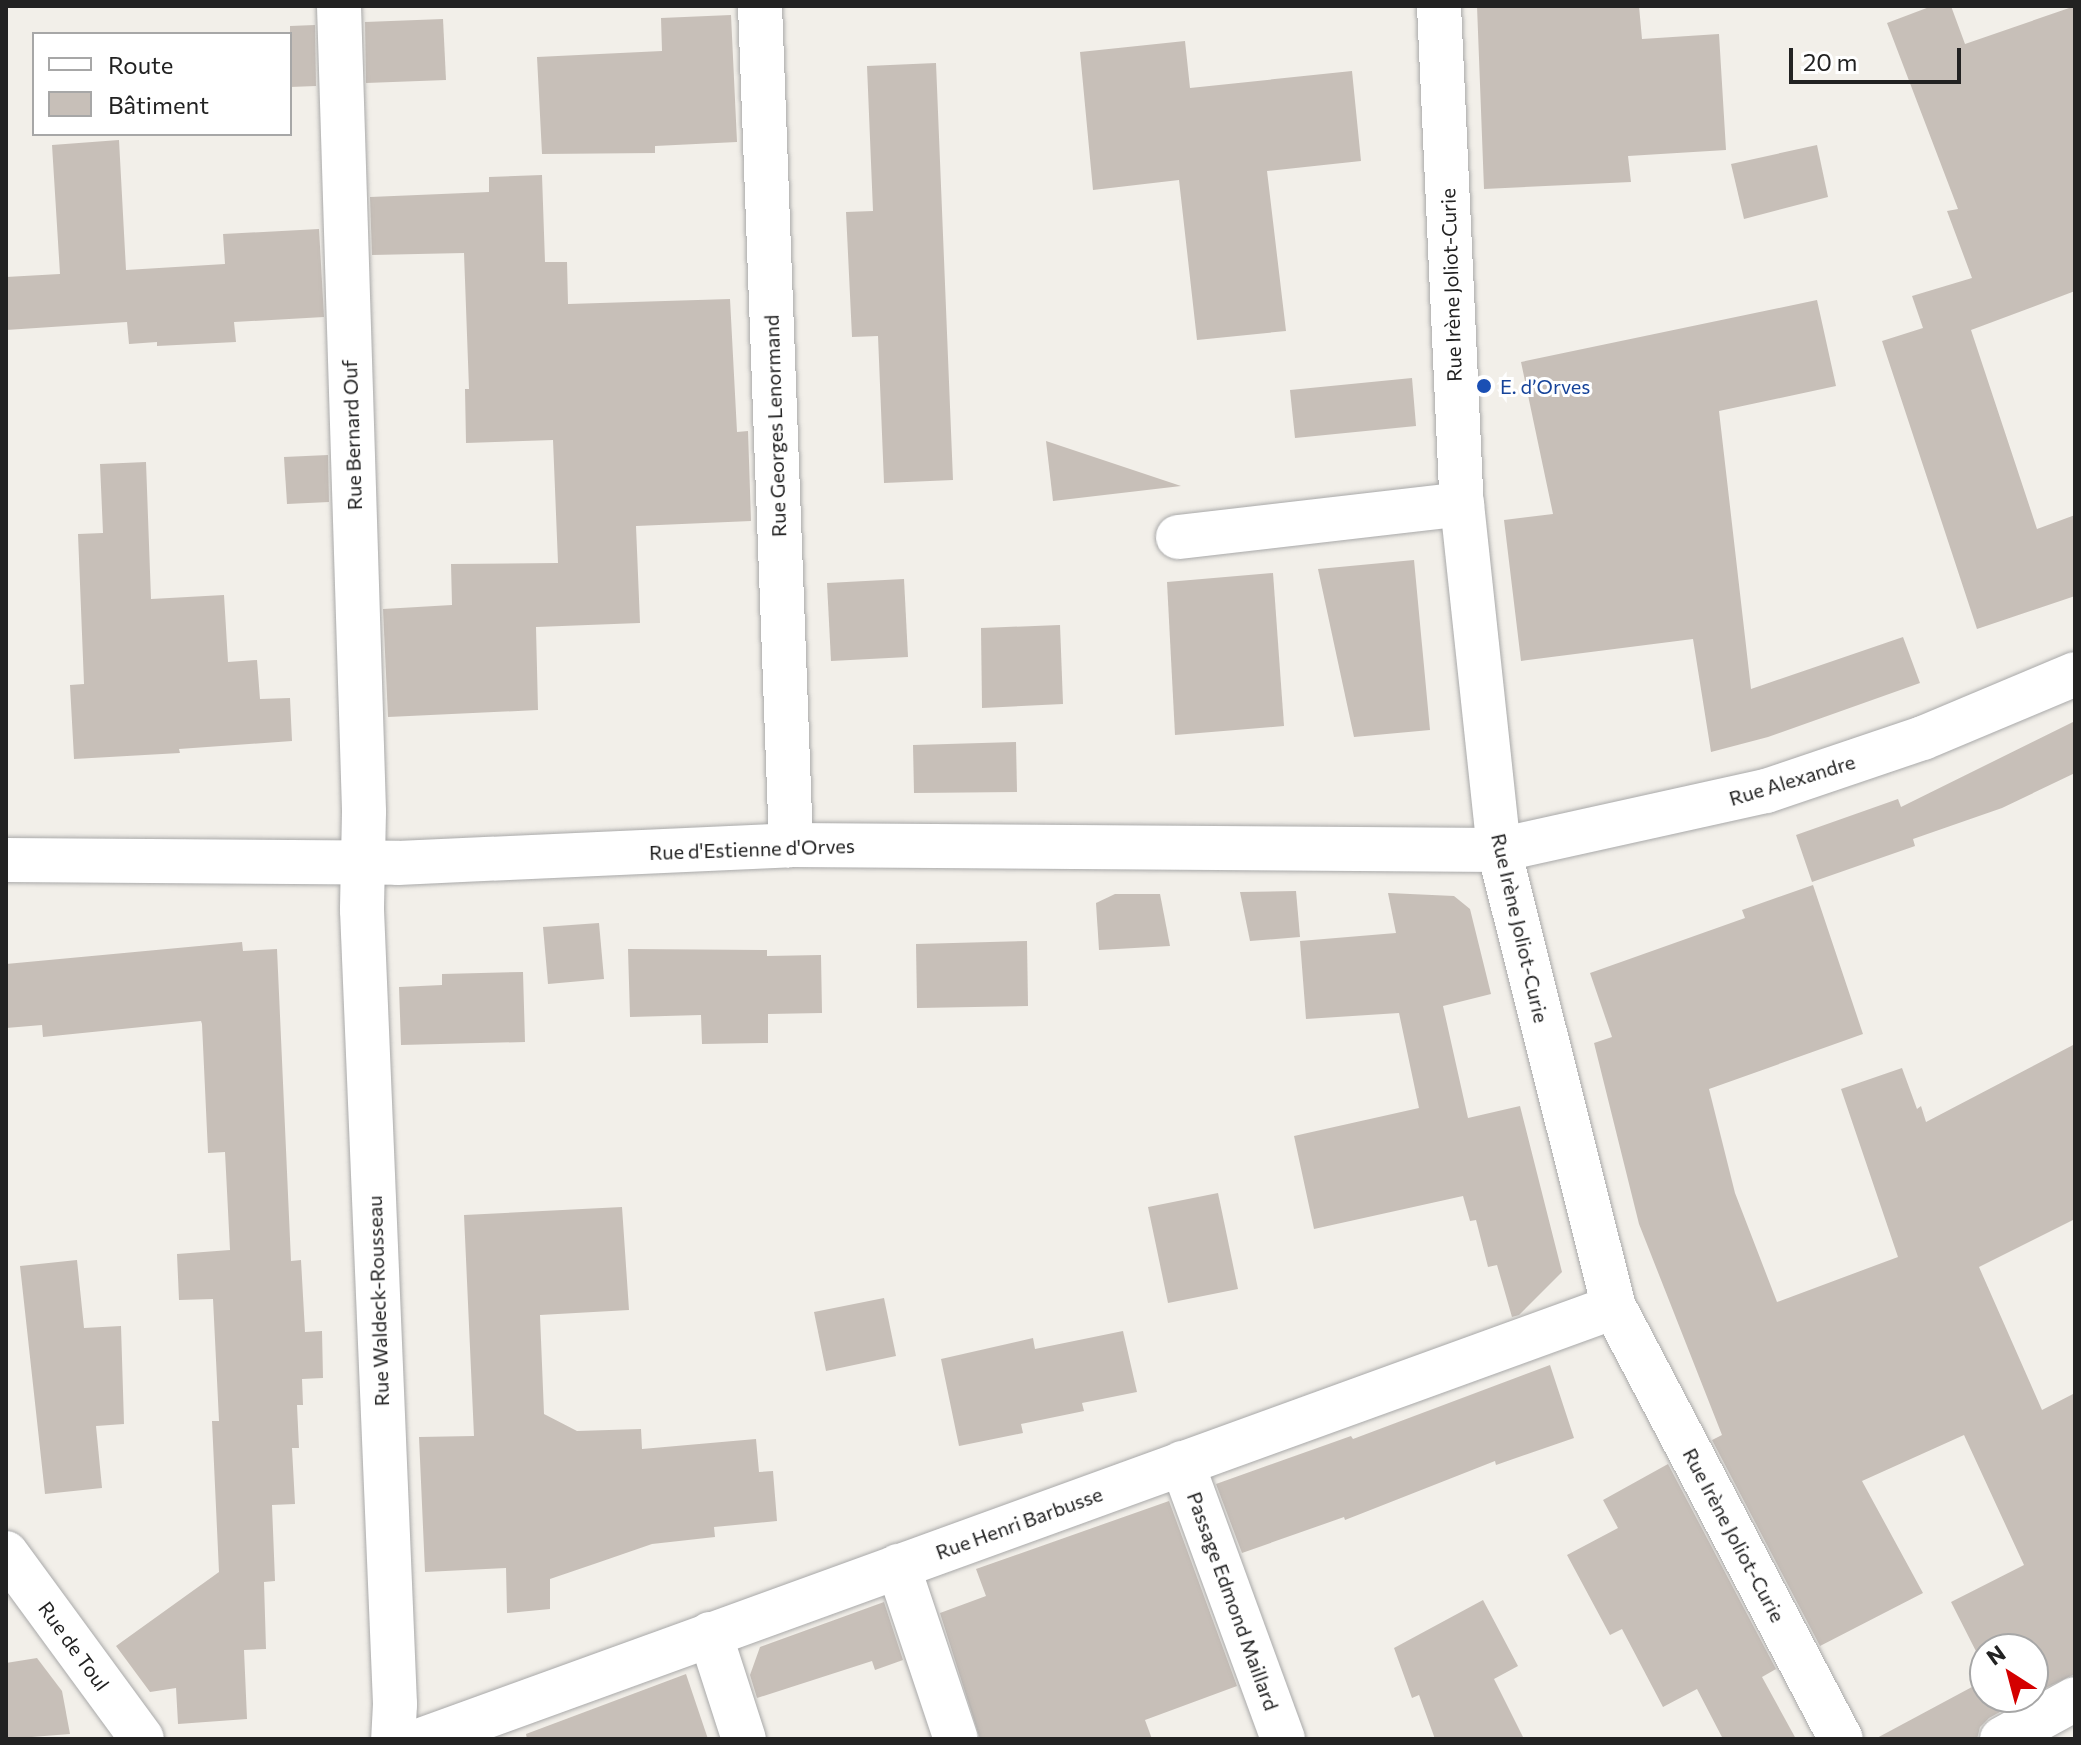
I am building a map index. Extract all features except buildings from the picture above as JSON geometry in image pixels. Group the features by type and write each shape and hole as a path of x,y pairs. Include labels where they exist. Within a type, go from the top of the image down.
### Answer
{"street":[{"name":"Rue Bernard Ouf","path":"339,6 364,812 362,864"},
{"name":"Rue Georges Lenormand","path":"760,6 791,845"},
{"name":"Rue Irène Joliot-Curie","path":"1439,6 1462,504 1499,850 1614,1307 1841,1739"},
{"path":"1178,537 1462,504"},
{"name":"Rue Alexandre","path":"1499,850 1766,791 1923,738 2075,674"},
{"name":"Rue d'Estienne d'Orves","path":"6,858 362,864 791,845 1499,850"},
{"name":"Rue Waldeck-Rousseau","path":"362,864 395,1704 393,1739"},
{"name":"Rue Henri Barbusse","path":"424,1739 1614,1307"},
{"name":"Passage Edmond Maillard","path":"1182,1463 1283,1739"},
{"name":"Rue de Toul","path":"6,1553 142,1739"},
{"path":"898,1566 956,1739"},
{"path":"710,1634 744,1739"},
{"path":"2002,1739 2075,1699"}],"place":[{"name":"E. d’Orves","path":"1484,386"}]}
